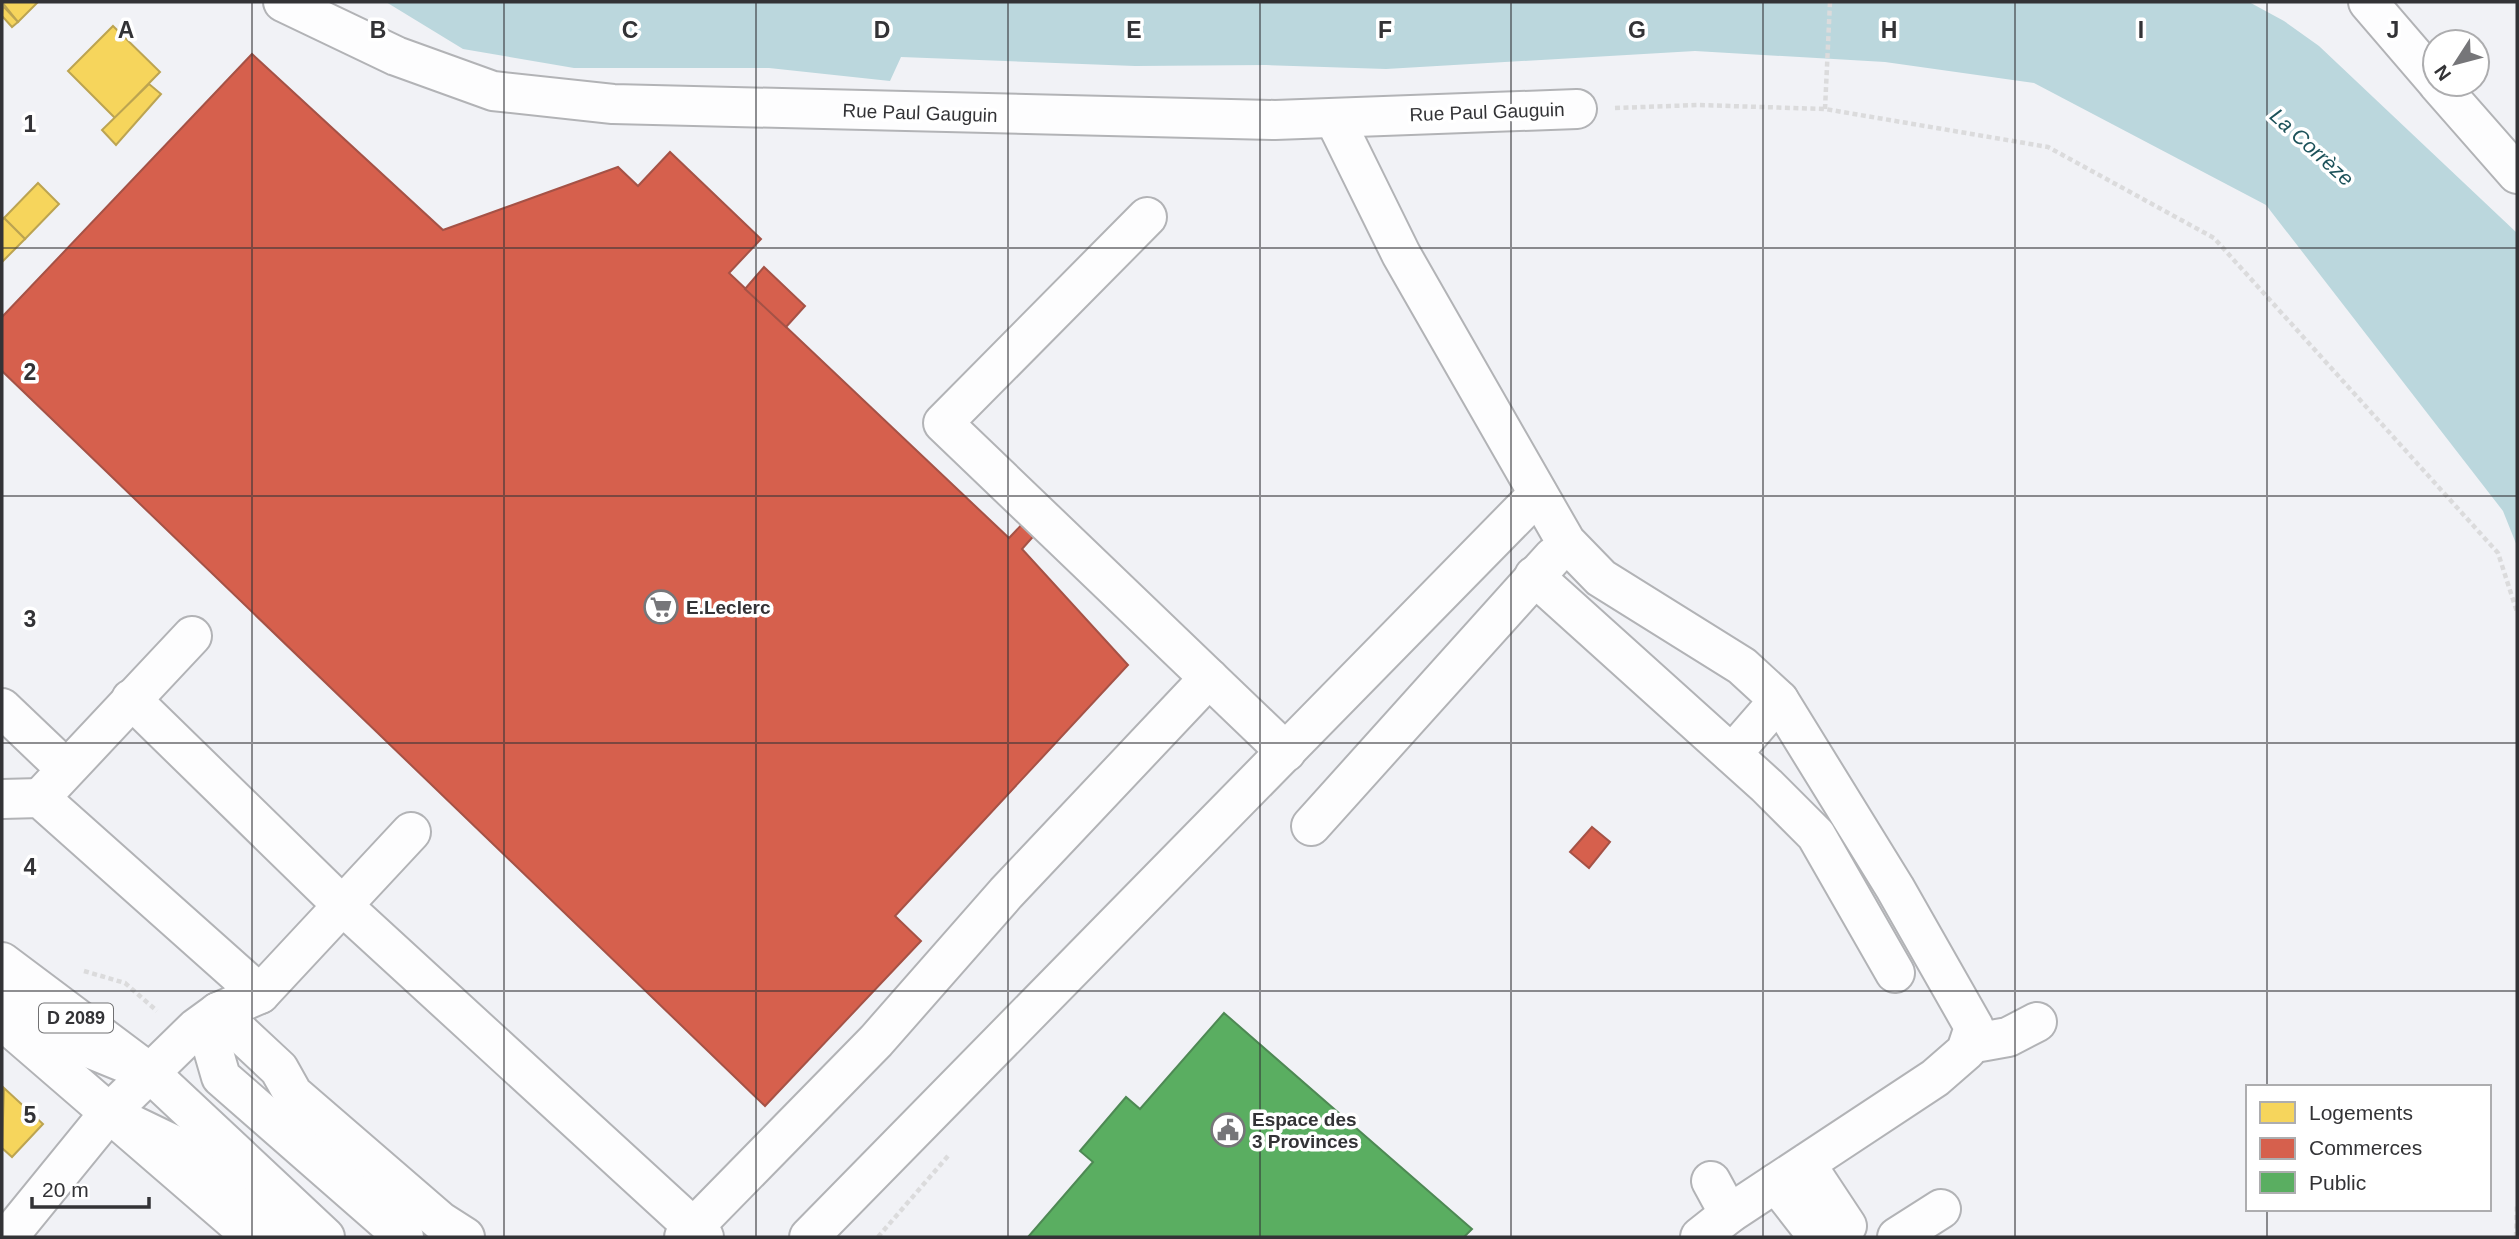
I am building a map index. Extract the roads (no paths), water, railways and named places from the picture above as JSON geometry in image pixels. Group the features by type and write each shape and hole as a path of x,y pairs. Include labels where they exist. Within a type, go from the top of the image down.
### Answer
{"street":[{"name":"Rue Paul Gauguin","path":"283,2 396,56 493,91 613,104 962,115 1275,120 1577,109"},
{"path":"2368,2 2421,64"},
{"path":"2450,98 2517,174"},
{"path":"1334,118 1401,254 1566,542 1601,578 1742,666 1779,700 1895,888 1974,1027 1966,1051 1935,1079 1729,1214 1700,1237"},
{"path":"1147,217 943,423 1286,752"},
{"path":"809,1237 1538,494"},
{"path":"1311,826 1566,542"},
{"path":"1534,576 1732,754 1816,835 1895,973"},
{"path":"40,798 192,636"},
{"path":"131,699 343,906 694,1234 876,1041 1006,893 1209,677"},
{"path":"1732,754 1779,700"},
{"path":"2,708 66,769"},
{"path":"2,799 40,798 260,994"},
{"path":"8,1237 109,1113 196,1028 218,1012 260,994 411,832"},
{"name":"D 2089","path":"2,962 150,1073 325,1237"},
{"path":"2,986 71,1041 150,1073"},
{"path":"218,1012 212,1046 221,1077 404,1237"},
{"path":"218,1012 279,1069 293,1094 440,1221 465,1237"},
{"name":"D 2089","path":"2,1020 253,1237"},
{"path":"1969,1044 2008,1037 2037,1022"},
{"path":"109,1113 189,1152 286,1237"},
{"path":"1791,1174 1833,1232"},
{"path":"1711,1181 1729,1214"},
{"path":"1897,1237 1941,1209"}],"water":[{"name":"La Corrèze","path":"386,2 2249,2 2284,21 2319,46 2517,233 2517,546 2503,511 2266,205 2034,83 1885,62 1695,51 1386,69 1266,65 1135,66 901,57 890,81 769,68 574,68 463,49"}],"place":[{"name":"E.Leclerc","path":"661,607"},
{"name":"Espace des 3 Provinces","path":"1228,1130"}]}
